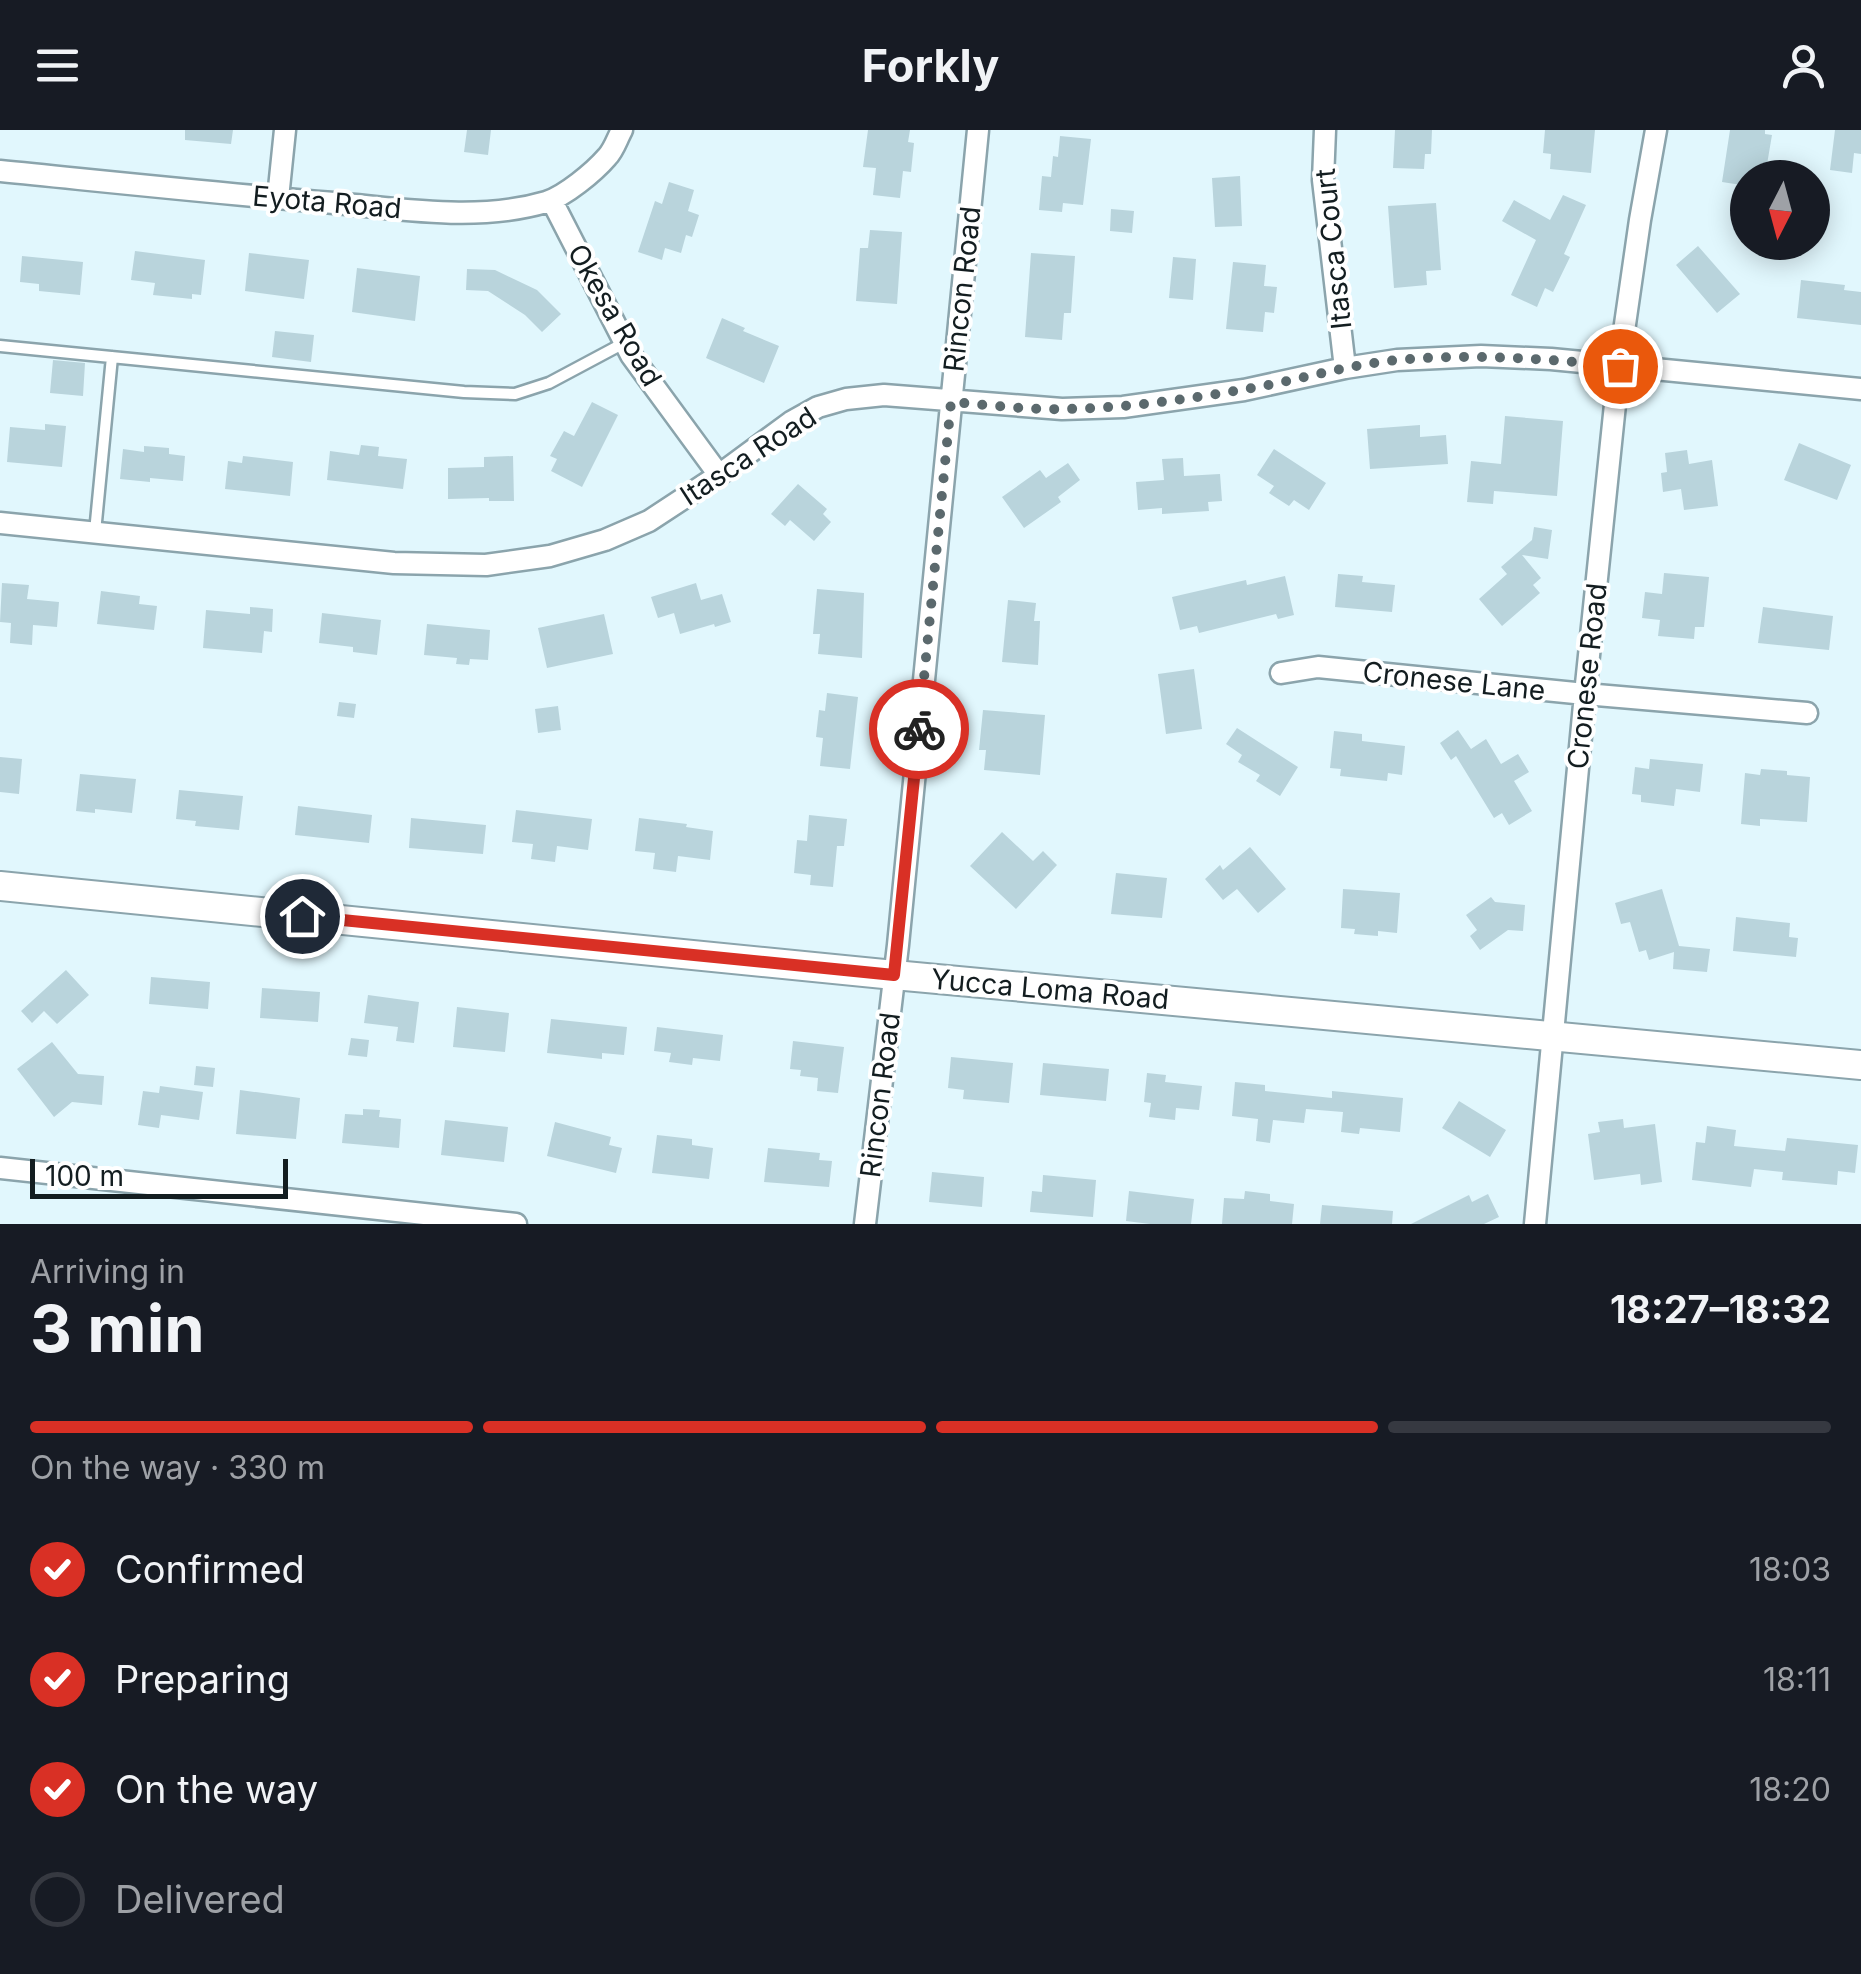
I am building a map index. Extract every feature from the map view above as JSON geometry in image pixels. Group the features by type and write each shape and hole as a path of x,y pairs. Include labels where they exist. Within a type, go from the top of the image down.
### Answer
{"main road":[{"name":"Yucca Loma Road","path":"0,886 1861,1065"}],"street":[{"path":"278,198 285,130"},
{"name":"Eyota Road","path":"0,171 278,198 486,212 552,200 610,155 622,130"},
{"name":"Rincon Road","path":"865,1224 894,975 978,130"},
{"name":"Itasca Court","path":"1325,130 1323,180 1346,368"},
{"name":"Cronese Road","path":"1535,1224 1620,366 1656,130"},
{"name":"Okesa Road","path":"552,200 624,343 719,475"},
{"name":"Itasca Road","path":"0,523 394,563 486,565 550,556 606,540 649,521 791,422 818,407 846,400 884,396 1062,410 1123,407 1244,390 1397,360 1481,356 1861,389"},
{"name":"Cronese Lane","path":"1281,673 1318,667 1807,714"},
{"path":"0,1168 516,1224"}],"lane":[{"path":"0,346 515,394 549,382 624,343"},
{"path":"94,532 112,357"}],"building":[{"path":"185,130 233,130 231,144 185,140"},
{"path":"467,130 491,130 488,155 464,152"},
{"path":"868,130 910,130 908,142 914,143 911,172 903,171 900,198 873,195 876,168 863,167"},
{"path":"1395,130 1432,130 1431,154 1425,154 1424,169 1393,168"},
{"path":"1545,130 1595,130 1591,173 1550,169 1551,154 1543,153"},
{"path":"1730,130 1765,130 1765,134 1772,135 1768,160 1730,160 1730,183 1722,182"},
{"path":"1835,130 1861,130 1861,154 1854,153 1852,173 1830,170"},
{"path":"1060,136 1091,139 1083,205 1063,203 1062,212 1039,210 1042,176 1051,177"},
{"path":"1240,176 1242,226 1215,227 1212,178"},
{"path":"669,182 694,190 688,211 699,215 692,237 686,235 681,253 665,248 662,260 638,252 655,201 662,204"},
{"path":"1563,195 1586,205 1564,254 1570,257 1553,292 1545,288 1537,307 1511,295 1536,240 1502,221 1514,200 1550,220"},
{"path":"1436,203 1441,270 1426,271 1427,285 1394,288 1388,206"},
{"path":"1111,209 1134,211 1132,233 1110,231"},
{"path":"870,230 902,232 897,304 856,301 860,248 868,248"},
{"path":"1698,246 1740,294 1717,313 1676,265"},
{"path":"135,251 205,260 201,295 192,294 192,299 153,295 155,283 131,280"},
{"path":"249,253 309,260 304,299 245,291"},
{"path":"1031,253 1075,256 1071,313 1064,313 1062,340 1025,337"},
{"path":"22,256 83,262 80,295 39,291 39,284 20,282"},
{"path":"1173,257 1196,259 1193,300 1169,298"},
{"path":"1233,262 1266,265 1264,286 1277,287 1274,313 1265,312 1263,332 1226,329"},
{"path":"357,268 420,276 415,321 352,312"},
{"path":"467,269 495,270 537,290 561,314 542,332 525,315 488,291 466,290"},
{"path":"1801,280 1845,285 1844,290 1861,292 1861,325 1797,318"},
{"path":"722,318 779,346 764,383 706,358"},
{"path":"275,331 314,335 311,362 272,357"},
{"path":"53,360 85,363 83,396 50,393"},
{"path":"592,402 618,415 582,487 551,471 557,459 550,456 564,431 574,436"},
{"path":"1505,416 1563,421 1557,496 1494,491 1493,504 1467,502 1471,461 1501,464"},
{"path":"45,424 66,426 62,467 7,462 10,427 45,430"},
{"path":"1420,425 1420,437 1446,435 1448,464 1370,469 1367,429"},
{"path":"1799,443 1851,465 1837,500 1784,480"},
{"path":"361,445 379,447 378,456 407,459 403,489 327,480 330,451 359,455"},
{"path":"144,446 169,448 169,454 185,456 183,481 120,479 123,449 144,452"},
{"path":"1274,449 1326,483 1309,510 1294,500 1289,506 1269,493 1274,486 1257,475"},
{"path":"1687,450 1689,464 1712,460 1718,506 1684,510 1681,489 1663,492 1665,453"},
{"path":"243,456 293,462 290,496 225,489 228,461 242,463"},
{"path":"513,456 514,501 448,499 448,468 484,467 484,457"},
{"path":"1183,458 1184,476 1220,474 1222,501 1208,502 1209,511 1162,514 1162,508 1138,510 1136,482 1164,480 1162,459"},
{"path":"1068,463 1080,480 1058,497 1061,502 1024,528 1002,497 1040,470 1046,478"},
{"path":"798,484 827,509 823,514 831,522 814,541 790,520 785,526 771,514"},
{"path":"1534,527 1552,530 1548,559 1522,555 1541,578 1533,585 1540,593 1502,626 1479,599 1507,574 1501,567 1532,540"},
{"path":"1664,573 1709,577 1704,627 1695,627 1694,639 1658,636 1660,620 1642,618 1645,592 1662,594"},
{"path":"1338,574 1363,576 1362,582 1395,585 1392,612 1335,607"},
{"path":"1285,576 1294,615 1278,619 1276,614 1199,633 1197,626 1180,630 1172,597 1246,580 1247,585"},
{"path":"2,583 29,585 27,599 59,602 57,627 33,625 32,645 10,643 11,623 0,622"},
{"path":"696,583 701,600 722,594 731,622 680,634 674,613 658,618 651,597"},
{"path":"817,589 864,593 862,658 818,654 820,634 813,634"},
{"path":"101,591 140,596 139,604 157,606 154,630 97,624"},
{"path":"1008,600 1036,603 1034,621 1040,621 1038,665 1002,662"},
{"path":"250,607 273,609 272,632 264,631 262,653 203,648 206,610 250,614"},
{"path":"1763,607 1833,616 1829,650 1758,643"},
{"path":"322,613 381,620 377,655 319,643"},
{"path":"604,614 613,654 547,668 538,628"},
{"path":"427,624 490,630 488,660 470,659 469,665 456,664 457,658 424,655"},
{"path":"1194,669 1202,729 1166,734 1158,674"},
{"path":"827,693 858,697 850,769 820,766 823,738 816,737 819,710 825,711"},
{"path":"339,702 356,704 354,718 337,716"},
{"path":"558,706 561,730 538,733 535,709"},
{"path":"983,710 1045,715 1040,775 984,770 986,750 979,750"},
{"path":"1237,728 1298,767 1280,796 1256,781 1260,775 1238,762 1242,755 1226,744"},
{"path":"1458,730 1471,749 1486,739 1501,764 1518,754 1529,772 1514,781 1532,811 1509,825 1502,813 1494,818 1456,756 1451,760 1440,743"},
{"path":"1334,731 1362,734 1362,741 1405,746 1402,775 1388,773 1387,781 1340,776 1341,769 1330,768"},
{"path":"0,757 22,759 19,794 0,792"},
{"path":"1650,759 1703,764 1700,792 1676,789 1674,806 1641,802 1641,795 1632,794 1635,767 1649,769"},
{"path":"1761,769 1810,777 1807,822 1760,819 1760,826 1741,824 1745,773 1760,775"},
{"path":"80,774 136,779 132,813 76,811"},
{"path":"179,790 243,796 239,830 195,826 196,821 176,819"},
{"path":"298,806 372,815 369,843 295,835"},
{"path":"516,810 592,819 588,850 557,846 555,862 531,859 533,844 512,842"},
{"path":"809,815 847,819 844,846 837,846 833,887 810,885 811,875 794,873 797,840 807,841"},
{"path":"411,818 486,825 483,854 409,848"},
{"path":"639,818 713,831 710,860 678,856 676,872 653,869 655,853 635,851"},
{"path":"1002,832 1033,861 1043,851 1057,865 1016,909 970,866"},
{"path":"1250,847 1286,889 1258,913 1237,889 1223,900 1205,879 1220,865 1223,870"},
{"path":"1116,873 1167,878 1162,918 1111,914"},
{"path":"1343,889 1400,893 1397,933 1354,934 1355,929 1341,928"},
{"path":"1662,889 1679,946 1710,949 1707,972 1673,969 1674,952 1649,960 1646,950 1639,952 1630,922 1621,924 1615,903"},
{"path":"1491,897 1495,902 1525,905 1523,931 1508,930 1480,950 1470,936 1477,930 1466,915"},
{"path":"1736,917 1790,923 1789,937 1798,938 1796,957 1733,951"},
{"path":"66,970 89,995 57,1024 44,1011 32,1023 21,1011"},
{"path":"151,977 210,982 208,1009 149,1004"},
{"path":"262,988 320,992 318,1022 260,1018"},
{"path":"368,995 419,1002 414,1043 396,1041 398,1027 364,1023"},
{"path":"457,1007 509,1013 505,1052 453,1047"},
{"path":"551,1019 627,1027 624,1055 602,1053 602,1059 547,1053"},
{"path":"657,1027 723,1035 720,1061 693,1058 692,1065 669,1062 671,1053 654,1051"},
{"path":"351,1038 369,1040 367,1057 348,1055"},
{"path":"793,1041 844,1047 838,1093 817,1091 818,1078 800,1076 801,1070 790,1069"},
{"path":"52,1042 78,1074 104,1076 102,1105 72,1102 54,1117 17,1069"},
{"path":"951,1057 1013,1063 1009,1103 963,1099 964,1090 948,1088"},
{"path":"1043,1063 1109,1069 1106,1101 1040,1095"},
{"path":"196,1066 215,1068 213,1087 194,1085"},
{"path":"1147,1073 1166,1075 1165,1082 1202,1086 1199,1110 1176,1108 1175,1120 1149,1117 1151,1103 1144,1102"},
{"path":"1235,1082 1265,1085 1265,1091 1332,1098 1332,1091 1403,1098 1400,1132 1360,1128 1359,1134 1341,1132 1343,1112 1306,1109 1304,1123 1273,1120 1270,1143 1256,1141 1258,1119 1232,1116"},
{"path":"160,1086 203,1092 199,1120 161,1115 159,1128 138,1125 143,1091 159,1093"},
{"path":"240,1090 300,1098 296,1139 236,1134"},
{"path":"1459,1101 1506,1130 1490,1157 1442,1128"},
{"path":"363,1109 380,1110 379,1117 401,1119 399,1148 342,1143 345,1114 363,1115"},
{"path":"1623,1119 1624,1128 1655,1124 1662,1182 1641,1185 1640,1174 1594,1180 1588,1134 1600,1132 1598,1122"},
{"path":"445,1120 508,1127 504,1162 441,1155"},
{"path":"555,1122 611,1137 609,1145 622,1148 616,1173 547,1156"},
{"path":"1707,1126 1736,1130 1734,1146 1785,1151 1787,1138 1858,1145 1855,1173 1838,1171 1837,1185 1782,1180 1783,1172 1754,1169 1751,1187 1692,1180 1696,1142 1705,1143"},
{"path":"657,1135 692,1139 692,1145 713,1148 709,1179 652,1173"},
{"path":"768,1148 820,1153 819,1160 832,1161 829,1187 764,1182"},
{"path":"932,1172 984,1177 982,1207 929,1202"},
{"path":"1043,1175 1096,1180 1093,1217 1030,1212 1032,1191 1042,1192"},
{"path":"1129,1191 1194,1199 1191,1224 1126,1221"},
{"path":"1245,1191 1270,1194 1270,1201 1294,1204 1292,1224 1222,1224 1224,1198 1244,1199"},
{"path":"1488,1194 1499,1217 1484,1224 1411,1224 1469,1195 1472,1202"},
{"path":"1322,1205 1393,1211 1392,1224 1320,1224"}],"way so far":[{"path":"919,729 951,402 1062,410 1123,407 1244,390 1397,360 1481,356 1620,366"}],"route":[{"path":"302,916 894,975 919,729"}]}
